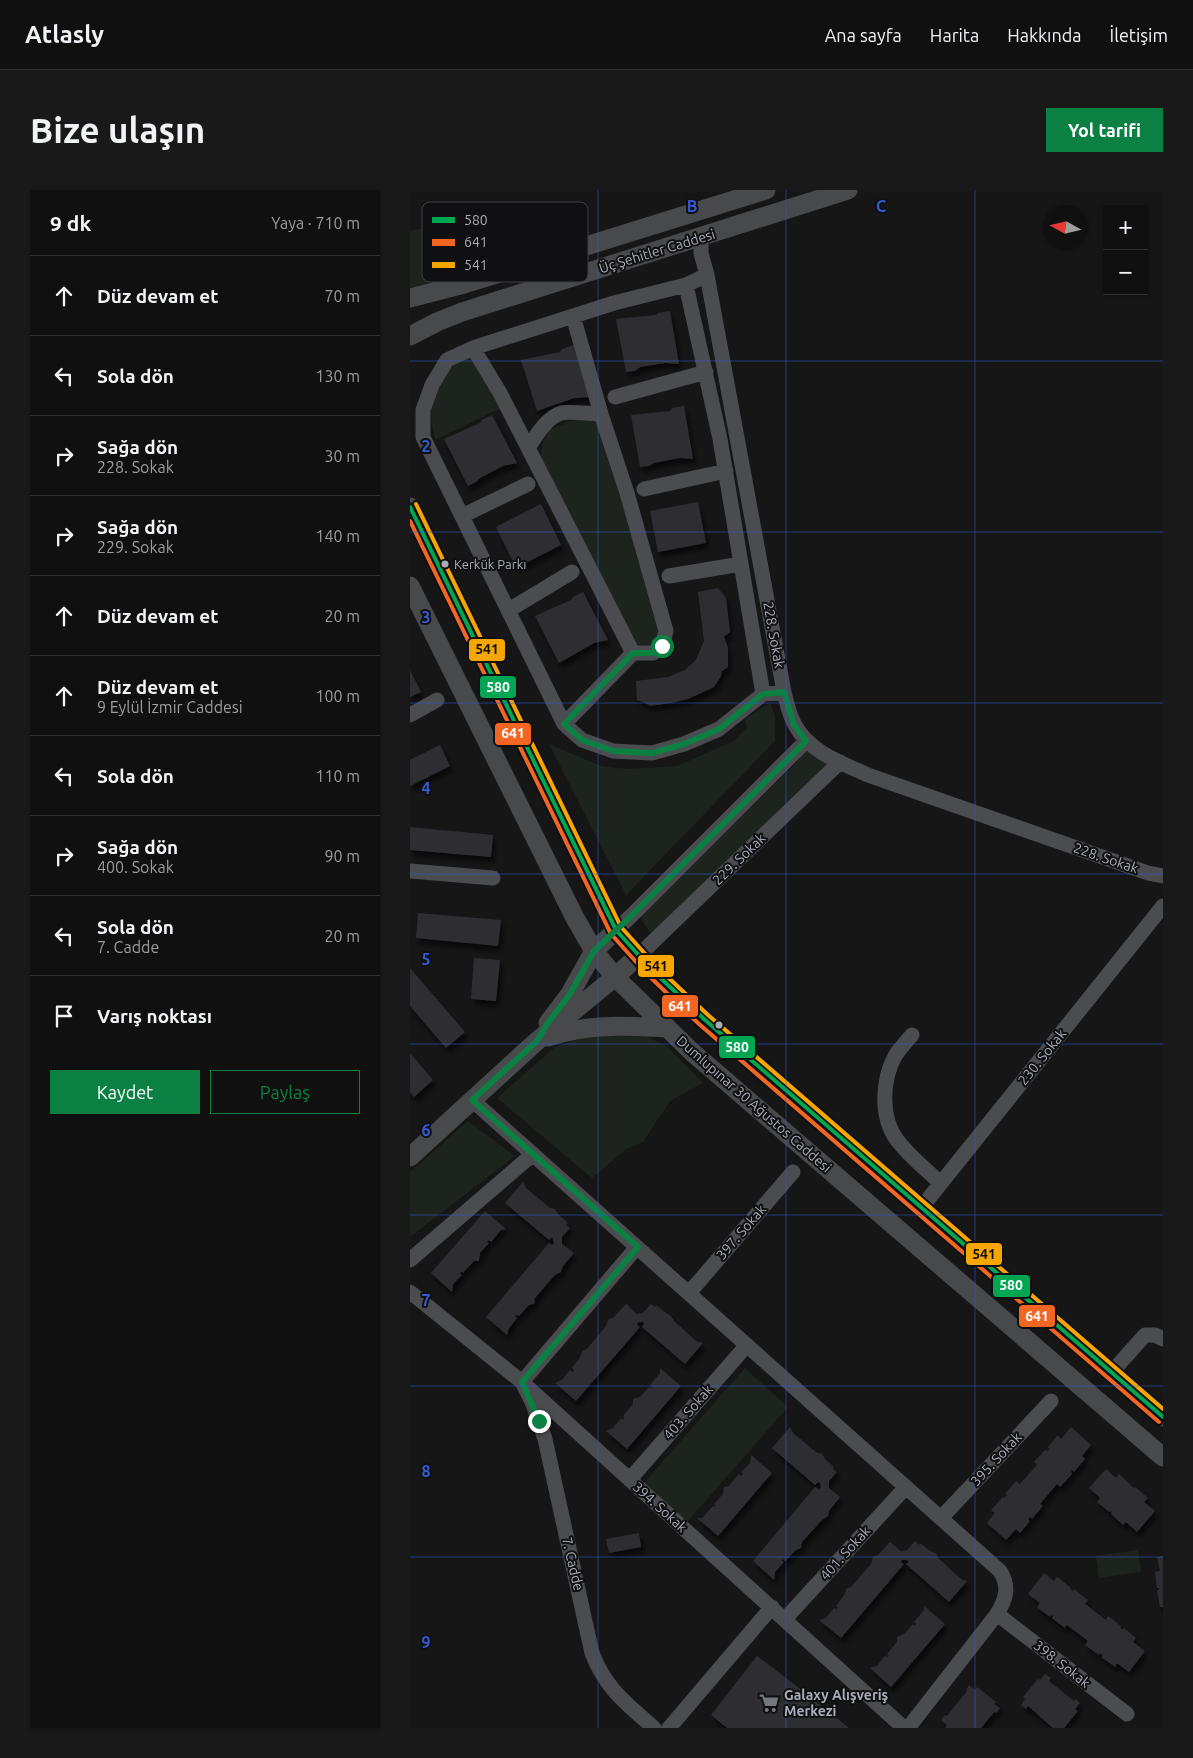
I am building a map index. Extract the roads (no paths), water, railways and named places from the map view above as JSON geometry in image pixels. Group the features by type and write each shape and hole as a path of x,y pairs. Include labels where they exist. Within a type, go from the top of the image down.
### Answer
{"main road":[{"name":"Üç Şehitler Caddesi","path":"588,245 766,190"},
{"name":"Üç Şehitler Caddesi","path":"588,273 848,190"},
{"name":"Üç Şehitler Caddesi","path":"410,298 470,282"},
{"name":"Üç Şehitler Caddesi","path":"410,336 462,312 559,282"},
{"path":"410,507 616,930 637,957 716,1032 1163,1417"},
{"name":"Dumlupınar 30 Ağustos Caddesi","path":"410,586 575,918 594,951 615,977 692,1052 1163,1458"},
{"path":"537,1041 547,1024 570,994 594,951 616,930"},
{"path":"410,1157 537,1041 637,957"},
{"path":"537,1041 567,1030 589,1027 614,1025 667,1028"}],"street":[{"name":"228. Sokak","path":"701,238 701,253 707,275 784,692 794,725 806,741 827,756 840,762 887,781 1163,876"},
{"path":"707,275 686,285 614,303 473,348 448,360 432,385 423,410 423,437 564,724 582,740 613,751 652,753 684,744 719,729 763,694 784,692"},
{"path":"686,285 726,471 763,694"},
{"path":"564,724 633,653 653,653 662,646 666,631 627,493 601,414 573,316"},
{"path":"473,348 500,393 633,653"},
{"path":"615,397 706,372"},
{"path":"528,448 539,431 551,419 562,413 601,414"},
{"path":"644,489 726,471"},
{"path":"462,516 528,484"},
{"path":"669,576 741,564"},
{"path":"509,610 572,572"},
{"path":"410,715 437,700"},
{"path":"616,930 806,741"},
{"name":"229. Sokak","path":"637,957 840,762"},
{"path":"410,871 493,878"},
{"name":"230. Sokak","path":"921,1208 1163,906"},
{"path":"912,1035 895,1056 887,1081 884,1098 888,1124 897,1140 940,1183"},
{"path":"472,1100 1000,1572 1004,1579 1006,1593 997,1614 906,1728"},
{"path":"410,1260 533,1154"},
{"name":"397. Sokak","path":"689,1293 792,1172"},
{"path":"522,1382 638,1247"},
{"name":"394. Sokak","path":"410,1292 522,1382 906,1728"},
{"path":"1111,1373 1145,1335 1155,1335 1163,1339"},
{"name":"403. Sokak","path":"630,1480 747,1345"},
{"name":"7. Cadde","path":"522,1382 533,1404 544,1440 590,1643 597,1666 609,1686 620,1699 654,1728"},
{"name":"395. Sokak","path":"941,1518 1051,1401"},
{"name":"401. Sokak","path":"785,1620 906,1487"},
{"path":"669,1728 772,1608"},
{"name":"398. Sokak","path":"997,1614 1127,1714"}],"place":[{"name":"Kerkük Parkı","path":"445,564"},
{"name":"Galaxy Alışveriş Merkezi","path":"769,1703"}]}
